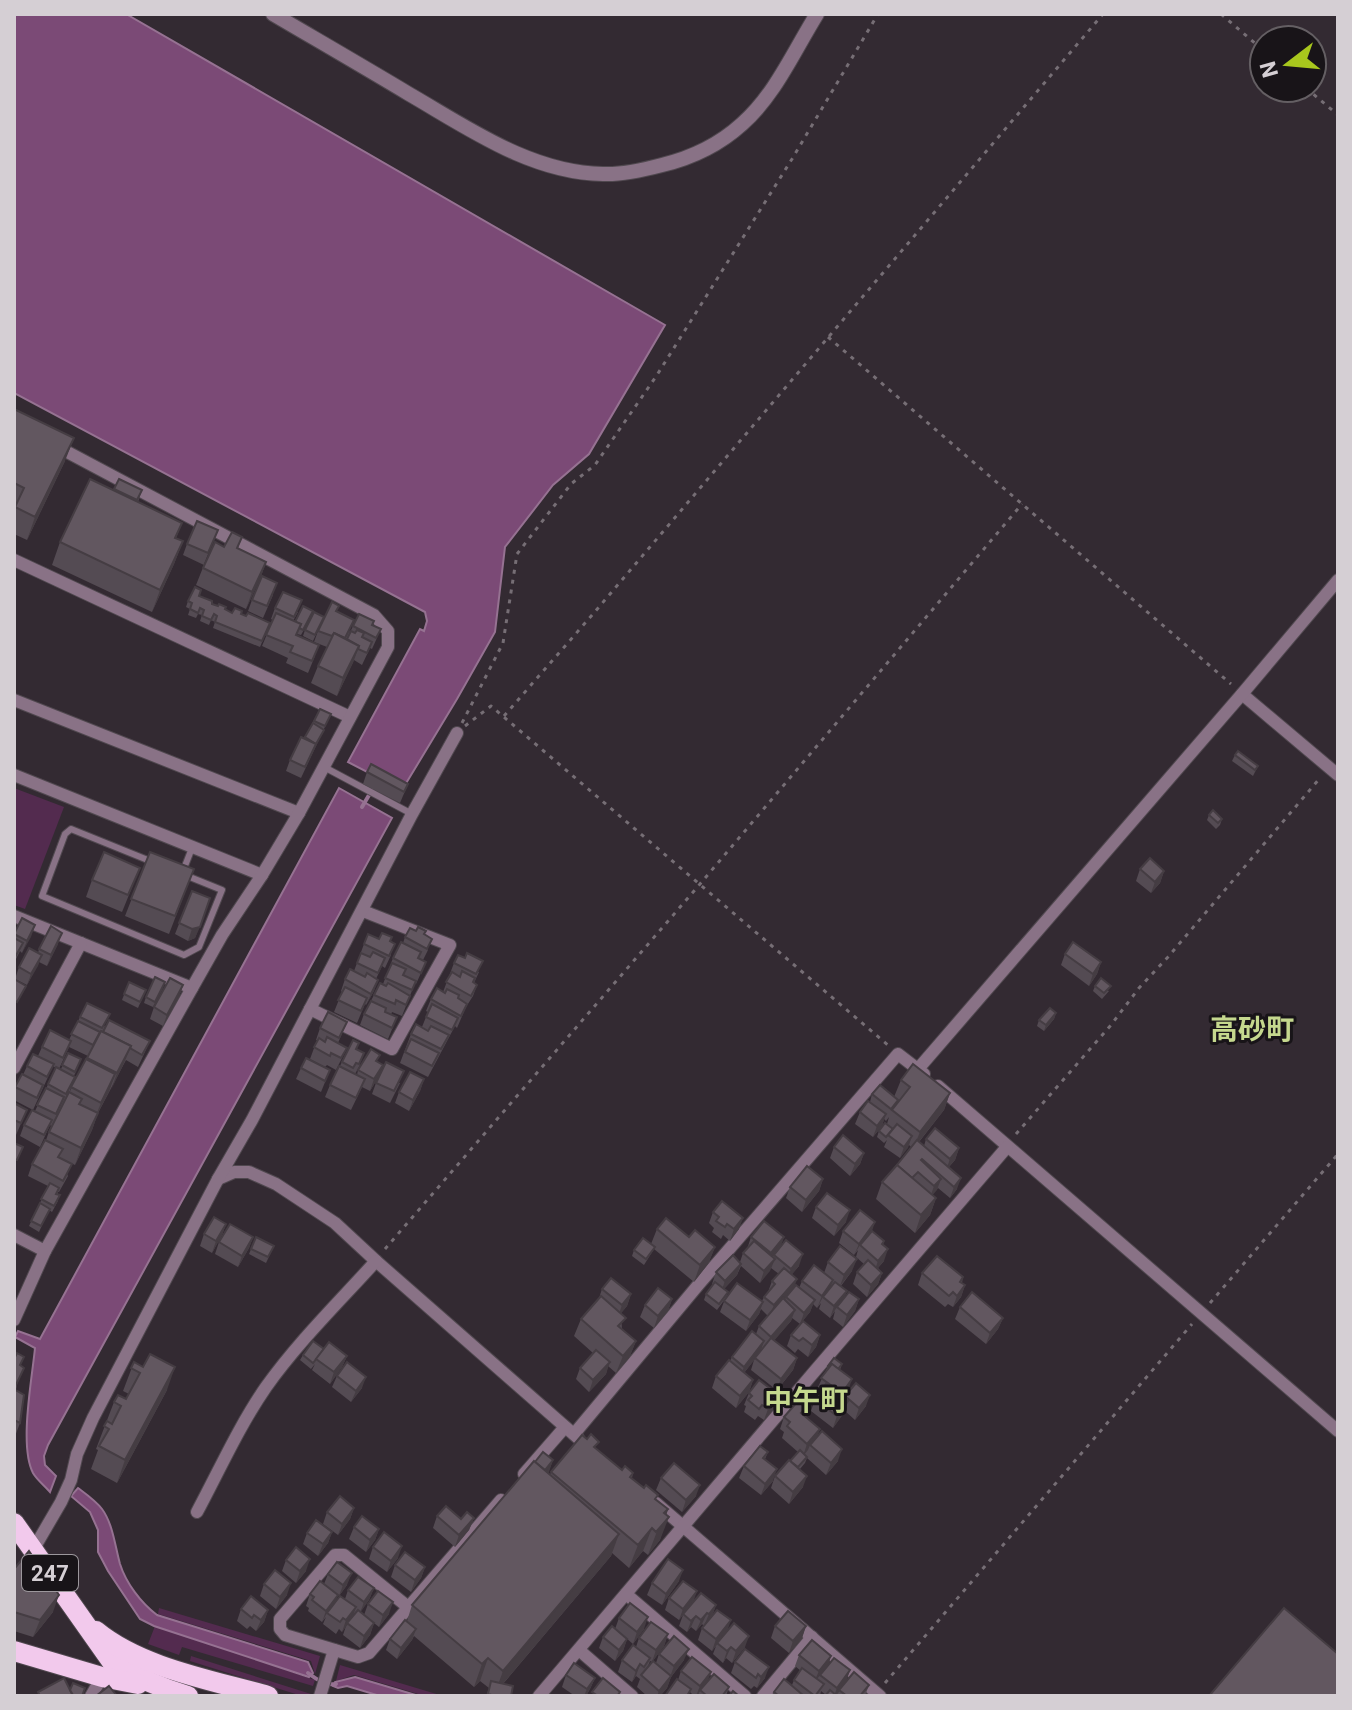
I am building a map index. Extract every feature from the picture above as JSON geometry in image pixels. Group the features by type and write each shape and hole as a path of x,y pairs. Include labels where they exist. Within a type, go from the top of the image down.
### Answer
{"highway":[{"name":"247","path":"14,1523 86,1623 107,1669 133,1675 179,1693"},
{"name":"247","path":"86,1623 125,1650 177,1670 268,1696"},
{"path":"14,1651 63,1666 177,1670"},
{"path":"107,1669 128,1689 179,1693"}],"street":[{"path":"273,14 482,137 541,162 564,169 603,174 641,170 679,161 712,146 742,124 769,94 817,14"},
{"path":"14,1320 45,1251 222,935 299,813 388,647 388,631 374,615 42,439"},
{"path":"14,560 350,717"},
{"path":"918,1069 1338,580"},
{"path":"1242,694 1333,771"},
{"path":"14,700 299,813"},
{"path":"33,1550 71,1480 77,1454 93,1418 457,733"},
{"path":"14,775 262,875"},
{"path":"310,1009 392,1049 450,945 363,911"},
{"path":"14,916 192,988"},
{"path":"14,1068 81,943"},
{"path":"516,1483 570,1430 898,1054 1338,1431"},
{"path":"539,1696 1006,1147"},
{"path":"218,1179 234,1172 249,1172 276,1184 335,1223 586,1444"},
{"path":"14,1235 45,1251"},
{"path":"197,1512 265,1388 376,1261"},
{"path":"408,1607 344,1555 335,1555 280,1619 280,1629 285,1635 358,1657 369,1653 507,1494"},
{"path":"647,1495 877,1695"},
{"path":"626,1594 745,1696"},
{"path":"763,1696 812,1637"},
{"path":"321,1692 334,1650"},
{"path":"579,1650 632,1696"},
{"path":"91,1696 107,1669"}],"lane":[{"path":"324,767 412,814"},
{"path":"71,829 182,875 222,890 199,947 184,955 42,896 65,834 71,829"},
{"path":"182,875 192,847"}],"path":[{"path":"457,733 503,643 517,554 571,484 595,465 657,375 878,14"},
{"path":"504,716 1103,14"},
{"path":"1221,14 1248,37"},
{"path":"828,337 1242,694"},
{"path":"376,1261 1022,504"},
{"path":"457,733 491,706 898,1054"},
{"path":"1006,1147 1139,988 1333,771"},
{"path":"877,1695 1338,1154"}],"shaded area":[{"path":"14,14 126,14 665,325 589,454 553,485 505,547 495,632 402,790 348,762 420,629 424,631 427,621 425,612 14,393"},
{"path":"14,788 64,807 25,909 14,905"},
{"path":"339,788 392,818 48,1445 45,1465 56,1476 50,1492 33,1473 27,1446 35,1348 15,1337 18,1331 40,1339"},
{"path":"78,1488 106,1515 126,1578 140,1599 157,1615 308,1662 313,1673 309,1677 140,1619 98,1552 98,1530 90,1512 71,1496"},
{"path":"159,1608 320,1656 315,1674 311,1661 158,1614"},
{"path":"155,1626 315,1680 313,1686 182,1647 179,1655 148,1644"},
{"path":"191,1656 311,1694 302,1696 190,1661"},
{"path":"340,1665 443,1696 425,1696 354,1675 336,1681"},
{"path":"355,1677 419,1696 380,1696 347,1686 333,1686 335,1682"}],"building":[{"path":"14,409 74,438 35,517 15,507 24,488 14,483"},
{"path":"90,479 182,523 175,538 183,541 160,590 60,542"},
{"path":"119,479 142,490 137,500 114,489"},
{"path":"197,521 218,530 208,553 187,544"},
{"path":"232,532 242,537 237,548 266,562 252,592 203,568 215,542 224,547"},
{"path":"262,576 277,583 267,606 252,600"},
{"path":"195,587 201,590 199,596 212,601 212,604 226,607 232,613 235,608 242,611 241,614 246,616 248,613 270,623 262,641 215,622 217,616 214,614 211,620 202,616 204,610 200,608 198,613 190,609 192,603 188,601"},
{"path":"283,592 302,600 294,617 275,608"},
{"path":"332,602 339,606 336,611 354,620 345,638 318,631"},
{"path":"303,606 313,611 303,630 299,628 301,624 295,622"},
{"path":"314,612 324,617 315,635 305,630"},
{"path":"276,613 301,624 296,635 319,645 312,661 290,652 293,646 266,635"},
{"path":"359,614 374,621 372,625 381,629 376,638 353,626"},
{"path":"357,630 372,642 367,653 347,639 351,631 355,633"},
{"path":"334,633 359,646 343,678 318,666"},
{"path":"320,709 331,714 325,726 314,721"},
{"path":"313,723 324,730 316,744 305,737"},
{"path":"301,737 316,744 305,767 290,760"},
{"path":"1238,751 1258,766 1255,770 1235,755"},
{"path":"371,764 408,784 404,792 367,772"},
{"path":"1213,810 1222,819 1218,823 1209,815"},
{"path":"104,852 140,868 128,895 92,880"},
{"path":"150,852 194,869 175,916 131,899"},
{"path":"1150,858 1164,871 1155,882 1140,869"},
{"path":"192,891 210,898 200,927 192,929 179,923"},
{"path":"22,918 35,925 27,941 14,934"},
{"path":"51,926 62,933 51,955 39,949"},
{"path":"418,927 432,939 427,949 405,937 410,928 416,931"},
{"path":"382,933 392,937 390,941 395,944 389,956 364,944 368,934 379,939"},
{"path":"14,938 23,943 14,959"},
{"path":"401,942 421,952 418,958 426,962 421,973 393,958"},
{"path":"1073,942 1101,962 1093,974 1065,954"},
{"path":"29,948 42,955 31,974 19,967"},
{"path":"373,952 385,958 378,973 357,963 361,953 370,957"},
{"path":"467,953 483,961 476,974 454,963 458,955 465,958"},
{"path":"392,963 406,969 403,975 416,981 412,990 385,978"},
{"path":"350,969 365,977 367,973 378,980 371,994 345,979"},
{"path":"462,971 475,978 473,982 477,985 471,996 446,982 452,972 460,977"},
{"path":"155,977 165,982 155,1002 146,997"},
{"path":"170,978 183,985 167,1015 154,1007"},
{"path":"1101,978 1111,986 1104,993 1095,986"},
{"path":"14,979 26,986 17,1002 14,1000"},
{"path":"129,982 146,990 140,1002 124,994"},
{"path":"380,983 386,986 388,983 410,996 406,1005 374,995"},
{"path":"345,987 367,998 361,1011 338,1000"},
{"path":"437,988 459,995 458,998 467,1004 461,1016 431,999"},
{"path":"371,1001 397,1017 392,1028 364,1014"},
{"path":"87,1003 110,1014 102,1028 80,1017"},
{"path":"432,1004 458,1018 452,1030 426,1017"},
{"path":"1050,1008 1056,1013 1046,1025 1039,1020"},
{"path":"328,1012 347,1022 339,1038 320,1028"},
{"path":"109,1020 150,1041 142,1055 103,1032"},
{"path":"78,1021 100,1032 93,1045 71,1034"},
{"path":"416,1024 428,1031 431,1026 449,1035 441,1049 411,1034"},
{"path":"50,1030 71,1041 63,1058 42,1047"},
{"path":"101,1031 131,1046 117,1073 87,1058"},
{"path":"327,1037 347,1048 341,1058 314,1047 319,1038 325,1042"},
{"path":"411,1039 439,1053 432,1066 405,1052"},
{"path":"353,1040 359,1043 356,1049 364,1053 359,1064 356,1063 353,1068 342,1062"},
{"path":"371,1049 380,1055 376,1061 383,1065 374,1079 358,1070"},
{"path":"68,1053 81,1059 75,1072 62,1065"},
{"path":"33,1054 54,1064 47,1077 27,1066"},
{"path":"306,1058 330,1070 325,1081 301,1068"},
{"path":"86,1059 115,1074 101,1103 71,1087"},
{"path":"386,1062 404,1071 394,1091 376,1083"},
{"path":"913,1064 950,1093 920,1132 892,1110 910,1087 901,1080"},
{"path":"339,1066 365,1079 356,1098 330,1085"},
{"path":"56,1067 75,1077 66,1094 48,1084"},
{"path":"410,1072 424,1079 413,1100 399,1092"},
{"path":"22,1074 43,1085 37,1098 15,1087"},
{"path":"880,1085 898,1100 891,1109 872,1094"},
{"path":"46,1088 64,1097 56,1114 37,1105"},
{"path":"69,1092 82,1099 79,1104 98,1113 81,1148 49,1132"},
{"path":"868,1101 886,1114 877,1126 860,1112"},
{"path":"14,1103 27,1110 21,1123 14,1120"},
{"path":"32,1110 52,1120 44,1135 24,1125"},
{"path":"885,1123 893,1129 886,1137 879,1131"},
{"path":"897,1124 912,1136 904,1147 888,1135"},
{"path":"935,1128 959,1148 950,1159 926,1139"},
{"path":"843,1135 864,1153 855,1164 834,1147"},
{"path":"45,1140 63,1149 58,1157 72,1164 63,1181 32,1164"},
{"path":"917,1140 961,1178 954,1187 922,1159 941,1179 934,1186 918,1172 912,1178 897,1165"},
{"path":"14,1143 23,1147 17,1160 14,1159"},
{"path":"897,1165 936,1198 921,1215 882,1182"},
{"path":"807,1166 823,1179 806,1200 790,1187"},
{"path":"50,1183 59,1188 56,1194 60,1195 54,1206 41,1199"},
{"path":"827,1193 850,1210 838,1225 816,1207"},
{"path":"722,1201 743,1218 734,1229 716,1221 719,1217 713,1212"},
{"path":"40,1203 50,1209 41,1226 31,1221"},
{"path":"860,1210 875,1222 859,1244 843,1231"},
{"path":"214,1217 226,1224 216,1241 204,1234"},
{"path":"666,1218 689,1237 695,1230 715,1247 700,1265 657,1229"},
{"path":"764,1221 784,1237 771,1253 751,1237"},
{"path":"230,1224 253,1237 242,1256 219,1242"},
{"path":"872,1231 888,1249 878,1261 860,1245"},
{"path":"256,1237 274,1246 268,1257 251,1249"},
{"path":"643,1238 655,1247 646,1259 634,1250"},
{"path":"786,1240 803,1254 791,1269 774,1255"},
{"path":"754,1241 775,1259 764,1271 743,1253"},
{"path":"840,1246 857,1259 844,1275 828,1262"},
{"path":"733,1255 741,1264 725,1281 716,1272"},
{"path":"937,1256 963,1277 960,1282 965,1285 957,1296 953,1292 949,1296 922,1273"},
{"path":"868,1260 882,1273 871,1285 857,1272"},
{"path":"814,1265 833,1280 822,1296 802,1281"},
{"path":"784,1268 797,1279 774,1305 764,1297 775,1284 772,1281"},
{"path":"611,1278 631,1294 622,1305 602,1289"},
{"path":"715,1282 728,1292 719,1304 706,1294"},
{"path":"835,1282 847,1291 834,1306 823,1297"},
{"path":"737,1283 763,1302 750,1320 724,1301"},
{"path":"796,1285 815,1300 804,1313 786,1297"},
{"path":"658,1288 672,1299 658,1316 645,1305"},
{"path":"849,1292 859,1299 847,1315 837,1307"},
{"path":"972,1292 1003,1318 990,1333 960,1307"},
{"path":"601,1296 626,1318 618,1326 636,1341 623,1356 581,1319"},
{"path":"783,1298 795,1310 771,1337 759,1326"},
{"path":"803,1321 820,1335 812,1345 803,1338 799,1341 791,1335"},
{"path":"752,1331 764,1341 744,1367 732,1357"},
{"path":"771,1338 797,1358 781,1379 755,1358"},
{"path":"313,1341 324,1349 313,1363 303,1355"},
{"path":"329,1342 347,1356 334,1372 316,1359"},
{"path":"596,1350 610,1362 593,1380 580,1368"},
{"path":"17,1353 24,1357 20,1365 24,1368 14,1389 14,1359"},
{"path":"150,1354 175,1367 125,1460 99,1446 109,1429 104,1426 107,1421 112,1424 121,1406 114,1402 118,1395 126,1399 140,1373 131,1368 134,1362 143,1367"},
{"path":"834,1358 842,1364 838,1369 832,1364 828,1366"},
{"path":"729,1360 753,1380 740,1396 716,1376"},
{"path":"347,1362 366,1377 356,1391 337,1376"},
{"path":"832,1364 852,1379 842,1393 821,1378"},
{"path":"759,1380 772,1390 775,1387 783,1392 768,1409 762,1405 759,1409 748,1400 752,1396 749,1393"},
{"path":"856,1383 870,1395 859,1408 845,1396"},
{"path":"826,1384 848,1401 837,1416 815,1399"},
{"path":"14,1389 24,1395 20,1423 14,1420"},
{"path":"798,1401 806,1408 801,1413 820,1429 807,1444 787,1426 790,1422 784,1417"},
{"path":"822,1431 842,1449 831,1463 810,1445"},
{"path":"591,1434 599,1442 594,1447 622,1470 625,1466 633,1473 630,1477 658,1495 655,1499 668,1509 664,1513 669,1517 656,1532 652,1528 638,1545 551,1472 582,1435 587,1439"},
{"path":"760,1446 768,1452 763,1458 777,1469 765,1484 744,1466"},
{"path":"800,1450 807,1457 798,1467 790,1461"},
{"path":"543,1452 553,1460 545,1470 535,1462"},
{"path":"789,1460 807,1476 793,1492 775,1476"},
{"path":"534,1461 619,1534 503,1671 488,1658 482,1664 412,1605"},
{"path":"674,1463 700,1485 686,1500 661,1478"},
{"path":"340,1496 354,1508 342,1524 327,1512"},
{"path":"446,1506 461,1519 467,1512 474,1518 459,1535 437,1516"},
{"path":"362,1516 379,1529 370,1540 354,1527"},
{"path":"316,1520 332,1532 323,1544 307,1533"},
{"path":"384,1532 402,1546 391,1561 373,1547"},
{"path":"296,1547 310,1559 300,1571 286,1560"},
{"path":"29,1551 59,1595 40,1620 14,1612 14,1569"},
{"path":"405,1552 425,1567 415,1580 395,1565"},
{"path":"668,1559 683,1570 666,1594 652,1583"},
{"path":"337,1562 352,1573 343,1585 328,1574"},
{"path":"275,1570 291,1583 280,1597 264,1584"},
{"path":"358,1577 374,1588 364,1602 348,1590"},
{"path":"320,1581 338,1595 326,1611 312,1600 314,1597 310,1594"},
{"path":"683,1581 697,1591 683,1609 669,1598"},
{"path":"378,1591 393,1602 383,1615 368,1604"},
{"path":"701,1593 716,1605 701,1620 696,1616 691,1621 683,1614"},
{"path":"251,1596 268,1610 261,1620 254,1615 252,1618 241,1609"},
{"path":"340,1596 356,1607 346,1620 343,1618 340,1622 327,1613"},
{"path":"630,1603 648,1617 637,1632 619,1618"},
{"path":"1284,1608 1338,1654 1338,1696 1209,1696"},
{"path":"358,1610 374,1623 364,1636 347,1623"},
{"path":"717,1610 731,1620 716,1639 702,1628"},
{"path":"788,1611 806,1626 793,1641 775,1626"},
{"path":"405,1620 416,1629 401,1648 390,1639"},
{"path":"651,1622 668,1634 656,1650 639,1638"},
{"path":"734,1623 749,1636 736,1651 731,1647 727,1651 717,1643"},
{"path":"612,1626 627,1639 619,1650 603,1637"},
{"path":"674,1636 689,1649 674,1666 659,1654"},
{"path":"812,1640 831,1656 819,1671 799,1655"},
{"path":"633,1645 650,1658 644,1667 640,1664 636,1671 622,1660"},
{"path":"745,1649 769,1667 761,1677 758,1674 756,1678 735,1662"},
{"path":"692,1657 711,1672 700,1686 681,1671"},
{"path":"834,1658 850,1670 837,1688 820,1675"},
{"path":"653,1661 671,1676 659,1691 641,1675"},
{"path":"574,1663 595,1678 587,1689 566,1675"},
{"path":"802,1668 824,1684 815,1696 794,1680"},
{"path":"854,1672 869,1685 860,1696 847,1696 839,1690"},
{"path":"714,1674 729,1687 722,1696 707,1696 700,1690"},
{"path":"64,1678 73,1696 40,1696 38,1692"},
{"path":"603,1678 620,1692 617,1696 598,1696 592,1692"},
{"path":"677,1679 691,1689 687,1696 665,1696"},
{"path":"784,1679 804,1696 779,1696 774,1692"},
{"path":"491,1681 513,1686 511,1696 488,1694"},
{"path":"73,1683 85,1688 82,1696 73,1695 70,1690"},
{"path":"109,1686 117,1696 96,1696"}],"waterway":[{"path":"362,807 372,790"},
{"path":"308,1673 325,1683 336,1684"}],"district":[{"name":"高砂町","path":"1252,1029"},
{"name":"中午町","path":"806,1400"}]}
